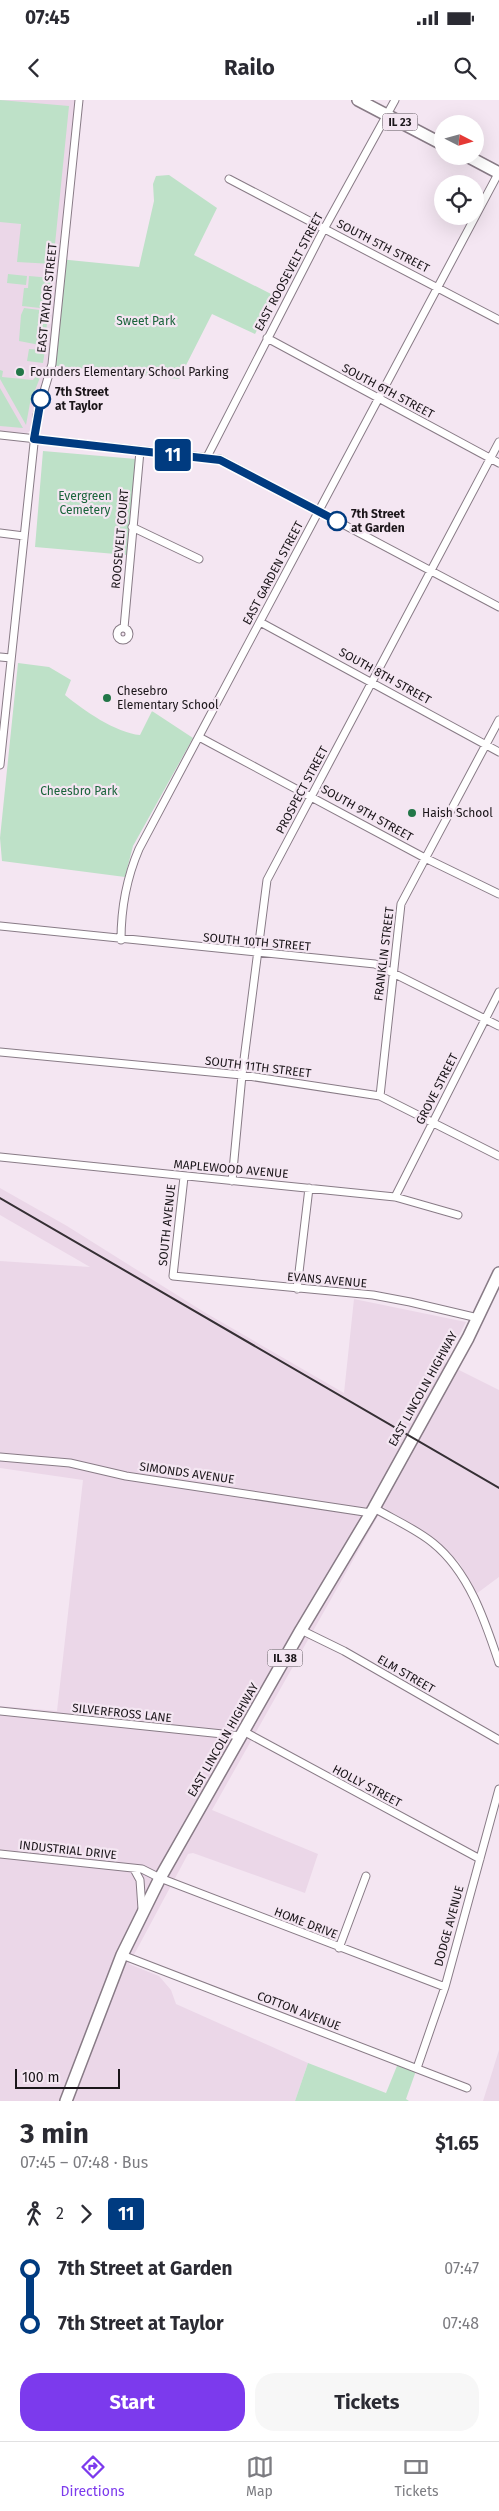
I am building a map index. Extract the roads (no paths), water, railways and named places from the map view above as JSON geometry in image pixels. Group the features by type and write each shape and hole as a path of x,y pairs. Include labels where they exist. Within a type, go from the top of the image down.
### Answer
{"main road":[{"name":"IL 23","path":"358,100 434,140"},
{"path":"484,165 499,172"},
{"name":"EAST LINCOLN HIGHWAY","path":"66,2101 122,1955 160,1878 301,1630 372,1510 478,1318 499,1273"}],"street":[{"name":"EAST TAYLOR STREET","path":"0,766 34,439 37,415 52,364 79,100"},
{"name":"EAST ROOSEVELT STREET","path":"207,457 324,229 395,100"},
{"name":"EAST GARDEN STREET","path":"121,940 131,869 146,836 499,172"},
{"name":"SOUTH 5TH STREET","path":"229,179 499,320"},
{"name":"SOUTH 6TH STREET","path":"267,338 499,463"},
{"path":"0,435 207,457 230,464 499,607"},
{"name":"PROSPECT STREET","path":"232,1181 242,1075 267,880 499,442"},
{"name":"ROOSEVELT COURT","path":"124,628 140,451"},
{"path":"132,527 199,559"},
{"path":"0,533 24,536"},
{"name":"SOUTH 8TH STREET","path":"260,622 499,752"},
{"path":"0,657 11,658"},
{"name":"FRANKLIN STREET","path":"380,1096 401,904 499,720"},
{"name":"SOUTH 9TH STREET","path":"199,737 312,795 425,858 499,894"},
{"name":"SOUTH 10TH STREET","path":"0,926 121,940 375,964 499,1026"},
{"name":"GROVE STREET","path":"395,1197 499,992"},
{"name":"SOUTH 11TH STREET","path":"0,1052 242,1075 380,1096 499,1156"},
{"name":"MAPLEWOOD AVENUE","path":"0,1157 395,1197 458,1215"},
{"name":"SOUTH AVENUE","path":"173,1276 184,1177"},
{"path":"297,1289 308,1188"},
{"name":"EVANS AVENUE","path":"173,1276 373,1295 478,1318"},
{"name":"SIMONDS AVENUE","path":"0,1457 70,1463 126,1476 372,1510"},
{"path":"372,1510 426,1538 450,1560 477,1605 499,1663"},
{"name":"ELM STREET","path":"301,1630 344,1651 499,1740"},
{"name":"SILVERFROSS LANE","path":"0,1710 243,1734"},
{"name":"HOLLY STREET","path":"243,1734 480,1859"},
{"name":"DODGE AVENUE","path":"417,2068 444,1987 499,1789"},
{"name":"INDUSTRIAL DRIVE","path":"0,1854 142,1869 160,1878"},
{"name":"INDUSTRIAL DRIVE","path":"134,1868 140,1880 142,1916"},
{"path":"339,1948 366,1876"},
{"name":"HOME DRIVE","path":"160,1878 444,1987"},
{"name":"COTTON AVENUE","path":"122,1955 467,2088"}],"railway":[{"path":"0,1198 499,1488"}],"place":[{"name":"Founders Elementary School Parking","path":"20,372"},
{"name":"7th Street at Taylor","path":"41,399"},
{"name":"7th Street at Garden","path":"337,521"},
{"name":"Chesebro Elementary School","path":"107,698"},
{"name":"Haish School","path":"412,813"}],"park label":[{"name":"Sweet Park","path":"146,321"},
{"name":"Evergreen Cemetery","path":"85,503"},
{"name":"Cheesbro Park","path":"79,791"}]}
